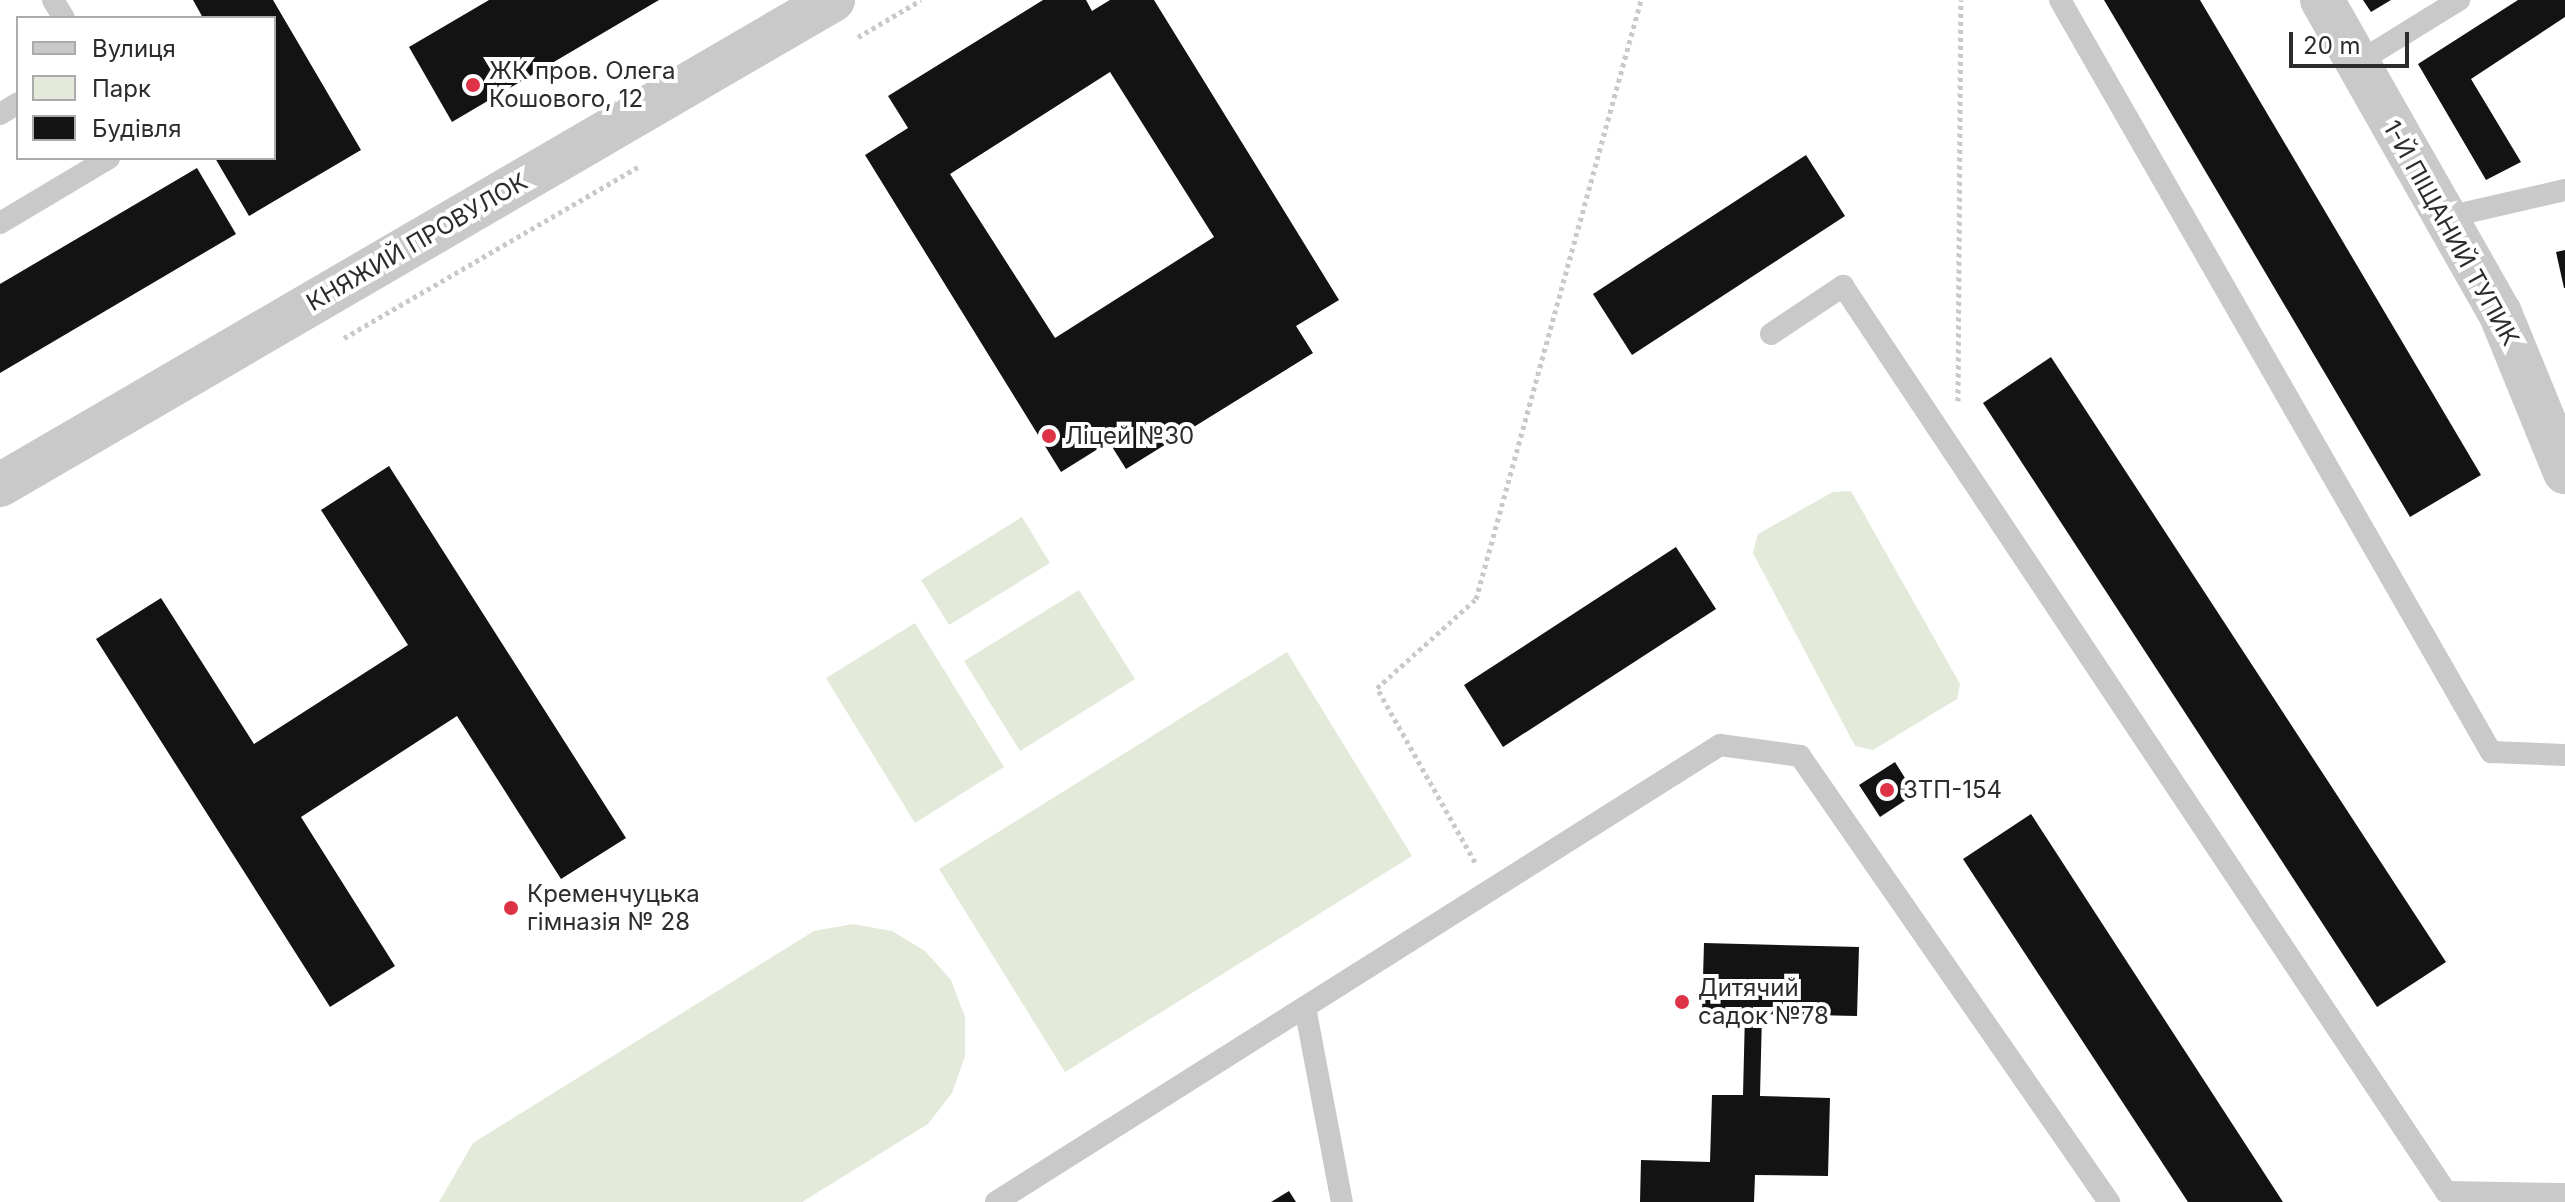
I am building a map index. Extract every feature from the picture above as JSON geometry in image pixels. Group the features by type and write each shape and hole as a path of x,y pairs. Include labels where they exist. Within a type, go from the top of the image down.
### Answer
{"street":[{"name":"КНЯЖИЙ ПРОВУЛОК","path":"0,485 833,0"},
{"name":"1-Й ПІЩАНИЙ ТУПИК","path":"2322,0 2443,218 2500,313 2565,472"}],"lane":[{"path":"2060,0 2491,752 2565,755"},
{"path":"2357,63 2459,0"},
{"path":"0,223 106,160"},
{"path":"2443,218 2565,190"},
{"path":"1771,334 1843,286 2446,1192 2565,1194"},
{"path":"996,1202 1720,745 1800,756 2109,1202"},
{"path":"1305,1007 1342,1202"}],"path":[{"path":"1468,904 1476,853 1377,688 1476,599 1641,0"},
{"path":"1957,458 1961,0"}],"green space":[{"path":"1851,491 1960,684 1957,699 1873,750 1855,746 1753,553 1758,534 1833,492"},
{"path":"1022,517 1050,563 949,625 921,580"},
{"path":"1079,590 1135,679 1020,751 964,661"},
{"path":"915,623 1004,767 915,823 826,678"},
{"path":"1287,652 1412,856 1065,1072 939,869"},
{"path":"853,924 892,931 925,951 951,980 965,1017 965,1056 952,1093 928,1124 802,1202 439,1202 473,1143 814,931"}],"building":[{"path":"193,0 273,0 361,150 249,216 216,160 276,160 276,16 202,16"},
{"name":"ЖК пров. Олега Кошового, 12","path":"489,0 659,0 452,122 409,47"},
{"path":"1043,0 1086,0 1092,11 1110,0 1154,0 1339,300 1296,326 1313,353 1126,469 1109,442 1061,472 865,155 908,128 888,96","holes":["1110,72 1214,237 1055,338 950,174"]},
{"path":"2104,0 2200,0 2481,475 2410,517"},
{"path":"2363,0 2391,0 2371,12"},
{"path":"2518,0 2565,0 2565,17 2471,79 2521,162 2486,180 2418,64"},
{"path":"1806,155 1845,216 1632,355 1593,294"},
{"path":"197,168 236,234 0,373 0,284"},
{"path":"2565,250 2565,288 2564,288 2556,252"},
{"path":"2051,357 2446,962 2377,1007 1983,403"},
{"path":"389,466 626,838 561,879 457,716 301,817 395,966 330,1007 96,639 161,598 254,744 408,645 321,510"},
{"path":"1676,547 1716,609 1503,747 1464,685"},
{"name":"ЗТП-154","path":"1895,762 1915,794 1880,817 1859,785"},
{"path":"2031,814 2283,1202 2188,1202 1963,859"},
{"path":"1704,943 1859,947 1857,1016 1762,1014 1760,1096 1830,1098 1828,1176 1755,1175 1754,1202 1640,1202 1641,1160 1710,1162 1712,1095 1743,1095 1745,1013 1702,1012"},
{"path":"1289,1191 1296,1202 1271,1202"}],"place":[{"name":"ЖК пров. Олега Кошового, 12","path":"473,85"},
{"name":"Ліцей №30","path":"1049,436"},
{"name":"ЗТП-154","path":"1887,790"},
{"name":"Кременчуцька гімназія № 28","path":"511,908"},
{"name":"Дитячий садок №78","path":"1682,1002"}]}
